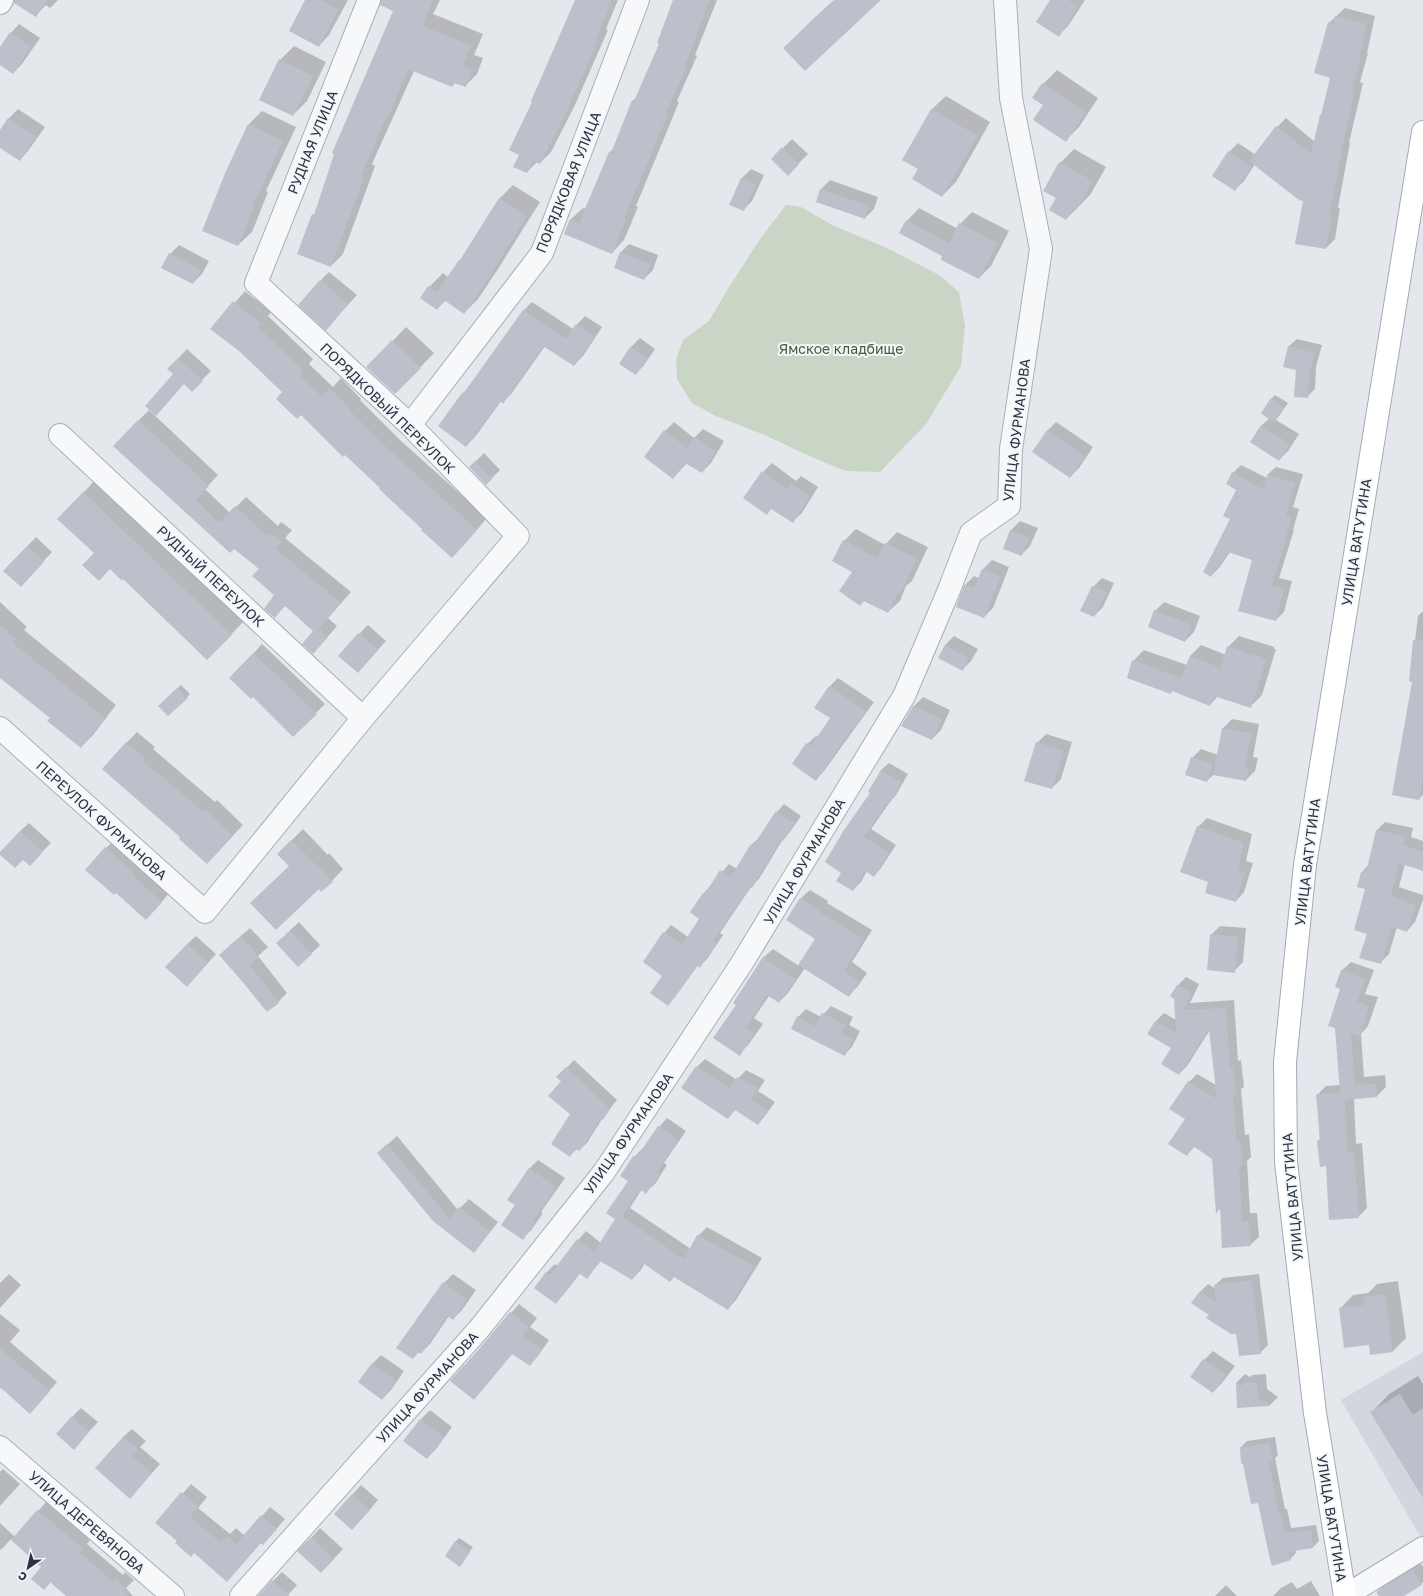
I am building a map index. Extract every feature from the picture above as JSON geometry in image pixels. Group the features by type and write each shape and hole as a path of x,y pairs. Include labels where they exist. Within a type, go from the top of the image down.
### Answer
{"main road":[{"name":"УЛИЦА ВАТУТИНА","path":"1345,1596 1315,1413 1286,1162 1285,1062 1304,865 1423,132"}],"street":[{"name":"РУДНАЯ УЛИЦА","path":"256,283 369,0"},
{"name":"ПОРЯДКОВАЯ УЛИЦА","path":"410,425 542,252 638,0"},
{"name":"УЛИЦА ФУРМАНОВА","path":"241,1596 479,1328 604,1172 742,963 904,696 949,590 971,533 1009,506 1011,449 1040,249 1011,98 1005,0"},
{"name":"ПОРЯДКОВЫЙ ПЕРЕУЛОК","path":"256,283 410,425 518,536 362,718"},
{"name":"РУДНЫЙ ПЕРЕУЛОК","path":"60,435 362,718"},
{"name":"ПЕРЕУЛОК ФУРМАНОВА","path":"0,728 205,912 362,718"},
{"name":"УЛИЦА ДЕРЕВЯНОВА","path":"0,1447 173,1596"},
{"path":"1345,1596 1423,1548"}],"shaded area":[{"path":"1423,1352 1423,1537 1421,1538 1341,1400"}],"green space":[{"name":"Ямское кладбище","path":"786,205 801,207 834,226 889,249 939,275 959,292 965,326 961,366 926,424 880,472 845,471 767,436 716,416 692,403 677,379 676,360 683,340 709,321 760,239"}],"building":[{"path":"14,0 47,0 36,17 14,3"},
{"path":"305,0 321,0 338,9 319,47 289,31"},
{"path":"381,0 433,0 422,26 471,45 463,67 472,70 466,87 454,83 452,87 408,69 388,118 386,117 361,176 364,177 331,267 297,254 312,214 314,215 334,154 332,153 393,11 380,5"},
{"path":"575,0 612,0 596,40 598,41 564,117 540,164 533,161 527,173 513,167 519,155 509,150 532,102 531,101"},
{"path":"673,0 710,0 684,68 686,68 666,113 668,114 624,218 626,219 612,254 564,234 570,219 579,223 609,152 611,153 632,100 634,101 659,44 657,43"},
{"path":"835,0 881,0 805,71 783,48"},
{"path":"1050,0 1068,0 1078,6 1059,37 1036,22"},
{"path":"1335,16 1367,24 1360,62 1352,90 1355,91 1341,151 1329,216 1332,217 1326,249 1295,244 1303,201 1299,200 1249,161 1276,126 1311,154 1330,78 1314,73 1328,22 1333,24"},
{"path":"10,32 31,47 13,74 0,65 0,47"},
{"path":"279,59 313,76 293,116 259,100"},
{"path":"1042,83 1086,112 1066,142 1033,120 1043,105 1032,98"},
{"path":"931,109 978,136 942,197 912,179 918,169 902,160"},
{"path":"8,118 36,136 20,161 0,148 0,130"},
{"path":"248,124 283,141 253,205 255,206 238,246 202,231 226,171"},
{"path":"782,147 799,164 788,176 771,159"},
{"path":"1228,151 1251,167 1235,191 1212,176"},
{"path":"1059,162 1093,181 1076,210 1074,208 1066,220 1049,210 1056,198 1043,191"},
{"path":"741,178 756,184 744,211 729,205"},
{"path":"820,189 869,206 865,219 816,202"},
{"path":"499,198 527,216 485,284 464,314 444,300 437,310 420,298 428,286 437,292 460,260"},
{"path":"906,220 949,243 959,223 998,243 979,279 941,260 942,256 899,233"},
{"path":"620,252 650,264 644,280 614,268"},
{"path":"169,253 201,270 193,284 161,268"},
{"path":"320,280 348,304 326,331 298,305"},
{"path":"233,301 261,324 258,327 303,371 299,375 322,397 330,388 351,410 350,411 389,450 477,530 452,558 421,530 422,529 345,455 343,457 301,415 297,419 276,399 282,392 239,351 210,329"},
{"path":"523,310 566,339 576,324 594,337 574,366 543,346 503,404 500,401 466,447 438,426 462,393 463,394"},
{"path":"392,340 421,368 395,394 366,367"},
{"path":"1288,346 1315,353 1309,375 1308,398 1294,397 1296,370 1283,367"},
{"path":"630,347 647,358 636,375 619,364"},
{"path":"178,358 203,381 192,392 184,384 156,416 145,406 173,374 167,369"},
{"path":"1271,398 1284,408 1274,423 1261,413"},
{"path":"138,420 209,486 196,500 219,523 235,506 267,536 270,532 282,541 276,549 341,603 319,629 328,637 313,654 302,644 313,631 284,605 275,618 264,609 274,595 252,576 259,569 234,549 230,553 113,446"},
{"path":"1261,425 1290,444 1279,461 1250,442"},
{"path":"664,430 687,448 694,437 716,451 702,473 685,463 673,479 644,457"},
{"path":"1047,430 1085,456 1070,478 1032,452"},
{"path":"475,461 492,479 486,485 469,467"},
{"path":"762,471 788,490 791,484 810,496 793,523 771,509 767,515 743,498"},
{"path":"1232,472 1263,489 1267,475 1295,483 1286,515 1291,517 1287,538 1271,586 1284,589 1276,621 1238,611 1252,560 1228,552 1211,577 1203,572 1230,519 1223,516 1236,490 1226,484"},
{"path":"83,492 232,635 207,660 123,579 122,581 110,569 99,581 82,565 94,553 57,519"},
{"path":"1010,530 1029,537 1022,556 1003,549"},
{"path":"843,540 877,558 885,543 917,559 900,594 898,593 888,613 864,601 860,606 839,591 852,572 832,561"},
{"path":"27,546 44,562 21,587 3,571"},
{"path":"982,569 1001,576 984,618 956,607 964,585 974,588"},
{"path":"1092,586 1106,592 1094,617 1080,611"},
{"path":"1154,610 1192,625 1185,642 1148,627"},
{"path":"0,625 16,639 13,643 105,718 81,748 47,721 50,718 0,678"},
{"path":"358,633 378,650 358,673 338,656"},
{"path":"1413,640 1423,640 1423,777 1419,800 1392,795 1412,682 1409,681"},
{"path":"945,645 969,658 963,671 938,658"},
{"path":"1227,646 1264,658 1263,659 1266,660 1251,708 1214,696 1210,706 1172,691 1171,694 1127,678 1132,660 1181,678 1190,656 1221,668"},
{"path":"253,653 317,714 293,737 253,697 251,699 229,678"},
{"path":"829,686 866,711 816,781 792,764 806,743 811,746 830,718 814,708"},
{"path":"177,688 187,699 168,716 158,706"},
{"path":"913,706 942,719 932,740 901,726"},
{"path":"1222,728 1251,733 1245,766 1249,767 1246,781 1213,775"},
{"path":"126,742 145,758 143,761 204,812 205,810 233,836 207,864 179,839 180,837 102,769"},
{"path":"1036,742 1064,751 1052,789 1024,781"},
{"path":"1191,757 1213,764 1207,782 1185,775"},
{"path":"881,770 902,782 889,804 887,803 864,837 889,853 874,877 865,871 853,891 836,881 841,873 825,862 844,830 870,793 868,792"},
{"path":"776,811 795,824 783,841 781,840 752,888 750,887 713,941 716,943 700,968 697,966 668,1006 650,993 662,976 643,962 663,932 682,945 699,919 690,912 703,893 705,894 720,870 731,877 750,845 753,846"},
{"path":"1197,826 1244,843 1238,870 1245,872 1236,902 1205,893 1208,882 1180,872"},
{"path":"1376,830 1405,836 1403,845 1423,852 1423,871 1399,863 1391,896 1416,905 1407,932 1392,927 1381,964 1359,958 1367,934 1354,930 1365,889 1357,887 1361,872 1366,873"},
{"path":"20,831 43,852 30,866 23,860 15,868 0,855 0,852"},
{"path":"291,840 316,865 317,864 333,882 321,892 319,889 276,930 250,903 289,866 277,854"},
{"path":"105,847 134,873 132,875 162,902 146,920 116,893 114,895 85,870"},
{"path":"800,898 820,910 819,912 864,939 844,971 859,982 849,997 798,965 815,939 786,920"},
{"path":"290,931 312,954 298,967 276,943"},
{"path":"1210,934 1238,937 1235,973 1207,970"},
{"path":"241,936 259,957 250,965 279,1003 267,1012 219,955"},
{"path":"187,944 208,963 187,987 165,967"},
{"path":"763,957 796,979 779,1003 767,995 746,1028 754,1033 740,1056 713,1038 736,1005 733,1003"},
{"path":"1341,970 1366,979 1357,1002 1369,1006 1360,1036 1351,1033 1355,1085 1376,1084 1377,1097 1345,1100 1347,1152 1354,1152 1359,1218 1329,1220 1326,1166 1320,1167 1317,1141 1320,1140 1316,1094 1340,1093 1335,1028 1328,1026 1340,989 1335,987"},
{"path":"1177,985 1192,992 1183,1010 1226,1008 1230,1068 1233,1068 1236,1096 1233,1096 1237,1142 1241,1142 1243,1166 1239,1166 1242,1221 1249,1221 1251,1246 1222,1248 1220,1207 1216,1214 1212,1159 1193,1146 1187,1156 1168,1144 1185,1119 1169,1109 1188,1081 1217,1099 1209,1029 1179,1075 1161,1064 1171,1048 1147,1034 1155,1021 1176,1033 1174,999 1170,996"},
{"path":"822,1013 846,1025 841,1034 853,1039 845,1056 791,1029 797,1016 815,1026"},
{"path":"696,1066 730,1089 737,1077 758,1088 751,1099 768,1110 758,1125 735,1110 728,1119 681,1088"},
{"path":"566,1067 610,1109 603,1120 601,1118 580,1151 575,1149 570,1157 551,1144 570,1114 548,1096 561,1081 556,1077"},
{"path":"658,1126 678,1140 657,1172 660,1174 646,1194 640,1189 622,1217 684,1259 697,1235 754,1266 728,1310 674,1277 670,1282 643,1263 632,1280 600,1261 587,1279 579,1273 556,1304 534,1288 546,1272 550,1275 577,1239 594,1252 615,1219 606,1213 628,1181 620,1176 633,1156 636,1158"},
{"path":"387,1144 450,1219 459,1207 490,1232 474,1253 433,1221 377,1153"},
{"path":"529,1168 556,1187 533,1221 535,1222 523,1240 501,1225 515,1205 507,1200"},
{"path":"1252,1280 1261,1354 1239,1356 1236,1334 1231,1334 1206,1318 1209,1315 1191,1303 1200,1291 1216,1302 1214,1285"},
{"path":"443,1282 467,1299 453,1320 447,1316 421,1354 418,1352 413,1359 396,1348"},
{"path":"1385,1294 1393,1352 1370,1355 1369,1345 1344,1348 1339,1308 1364,1305 1363,1297"},
{"path":"510,1312 529,1327 522,1336 542,1349 530,1366 512,1354 474,1400 450,1381 464,1365 465,1366"},
{"path":"0,1349 50,1391 30,1414 0,1387"},
{"path":"1203,1359 1226,1375 1213,1393 1190,1377"},
{"path":"372,1363 396,1381 382,1400 358,1382"},
{"path":"1236,1382 1243,1387 1242,1383 1257,1382 1258,1398 1270,1406 1237,1408"},
{"path":"1400,1394 1413,1415 1423,1408 1423,1498 1370,1412"},
{"path":"72,1416 89,1432 74,1450 56,1434"},
{"path":"420,1419 444,1437 427,1459 403,1441"},
{"path":"123,1437 138,1450 132,1456 152,1473 130,1499 95,1468"},
{"path":"1270,1443 1273,1462 1269,1462 1279,1515 1281,1514 1285,1533 1311,1530 1313,1548 1288,1552 1291,1560 1272,1566 1258,1503 1251,1504 1243,1464 1241,1463 1240,1447"},
{"path":"181,1492 199,1507 190,1517 221,1543 227,1536 236,1544 261,1515 277,1529 263,1545 261,1543 227,1582 194,1553 191,1557 175,1543 177,1541 155,1523"},
{"path":"352,1494 370,1510 352,1530 334,1514"},
{"path":"37,1510 83,1549 80,1553 114,1582 116,1579 126,1589 124,1591 129,1596 66,1596 50,1582 44,1590 31,1579 41,1567 11,1540"},
{"path":"311,1537 334,1559 321,1573 297,1551"},
{"path":"455,1541 470,1552 460,1567 445,1556"},
{"path":"1412,1569 1422,1585 1404,1596 1379,1596 1376,1592"},
{"path":"272,1580 290,1596 258,1596"}]}
